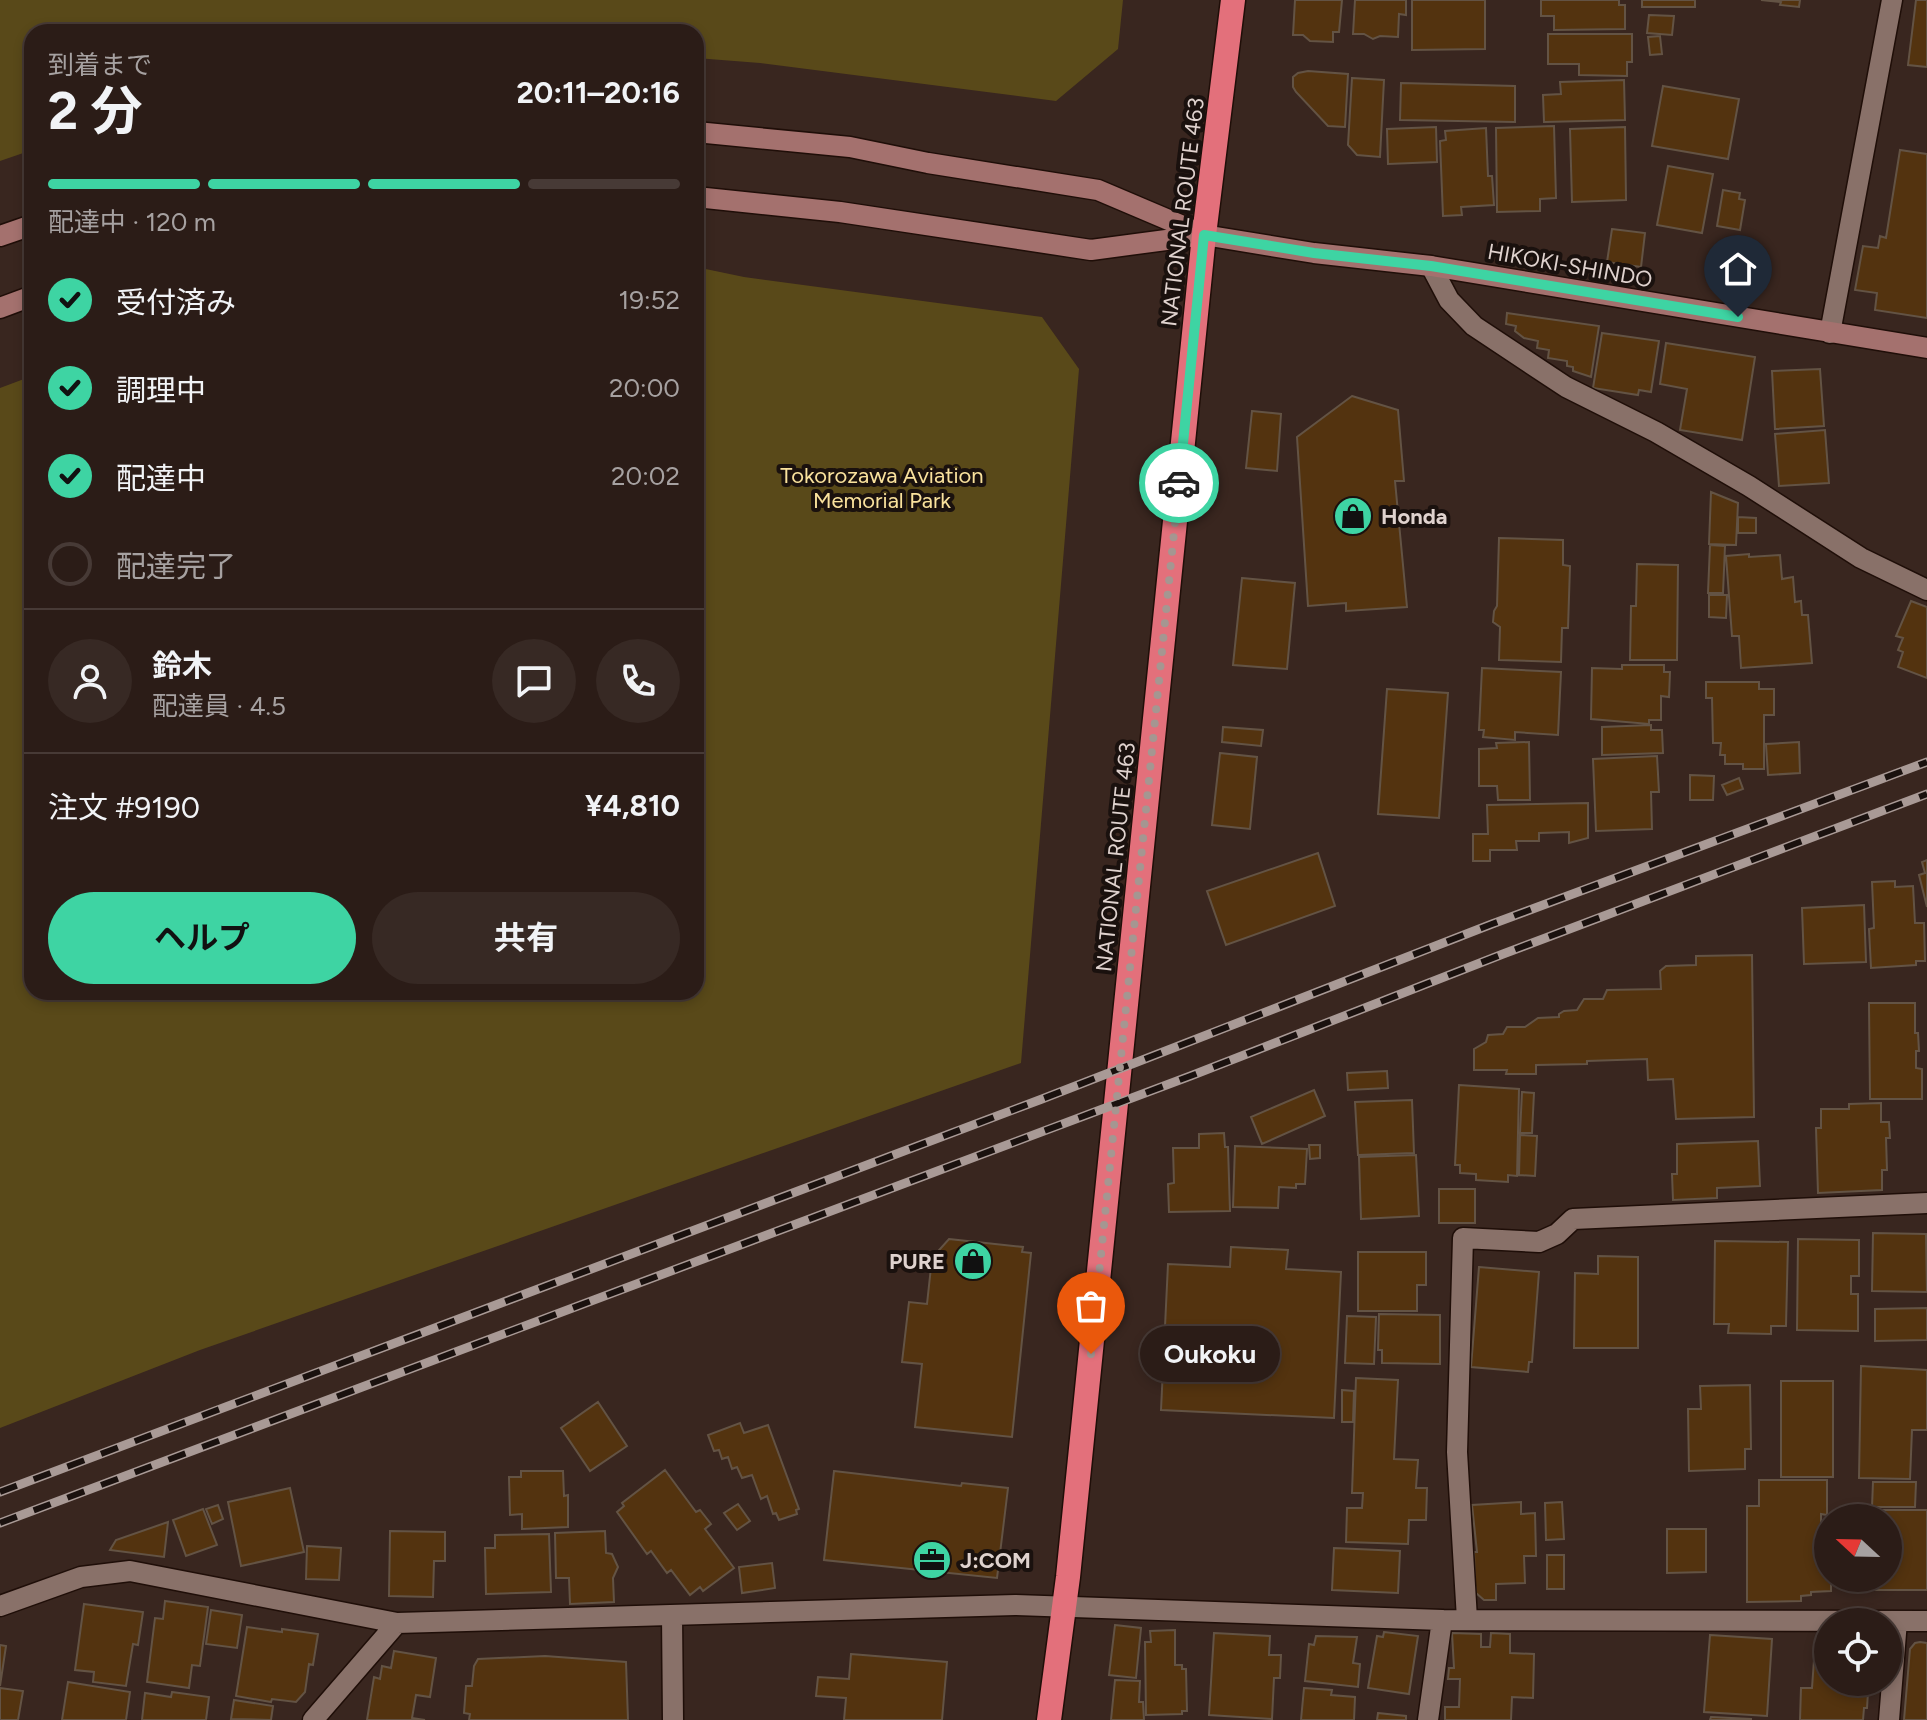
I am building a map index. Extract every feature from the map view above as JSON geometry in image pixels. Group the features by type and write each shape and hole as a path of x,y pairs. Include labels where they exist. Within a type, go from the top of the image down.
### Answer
{"highway":[{"name":"NATIONAL ROUTE 463","path":"1049,1720 1064,1605 1204,235 1233,0"}],"street":[{"path":"1830,333 1892,0"},
{"path":"704,133 850,147 928,163 1098,190 1204,235"},
{"path":"704,198 840,212 1091,250 1204,235"},
{"path":"0,236 24,228"},
{"name":"HIKOKI-SHINDO","path":"1204,235 1314,253 1431,266 1927,348"},
{"path":"1431,266 1449,300 1474,326 1566,387 1656,432 1749,486 1861,558 1927,590"},
{"path":"0,308 24,299"},
{"path":"1467,1619 1457,1452 1463,1238 1539,1242 1557,1234 1573,1219 1927,1203"},
{"path":"0,1606 81,1577 130,1571 397,1623 1064,1605 1442,1620 1814,1621"},
{"path":"672,1615 673,1720"},
{"path":"1428,1720 1442,1620"},
{"path":"1902,1621 1927,1621"},
{"path":"313,1720 397,1623"},
{"path":"1889,1720 1891,1696"}],"green space":[{"path":"0,0 1123,0 1118,49 1056,101 704,59 704,24 24,24 24,153 0,161"},
{"name":"Tokorozawa Aviation Memorial Park","path":"704,269 744,277 1042,317 1079,369 1021,1063 200,1350 0,1428 0,388 24,379 24,1000 704,1000"}],"building":[{"path":"1295,0 1342,0 1339,32 1333,32 1333,42 1310,41 1303,35 1293,35"},
{"path":"1355,0 1406,0 1406,15 1399,14 1398,37 1380,36 1373,39 1364,34 1353,34"},
{"path":"1412,0 1485,0 1485,49 1412,50"},
{"path":"1541,0 1619,0 1619,5 1625,5 1625,29 1554,30 1554,16 1541,16"},
{"path":"1642,0 1695,0 1695,7 1642,7"},
{"path":"1761,0 1800,0 1799,7"},
{"path":"1916,0 1927,0 1927,67 1908,65"},
{"path":"1649,15 1674,16 1672,35 1647,33"},
{"path":"1548,34 1632,34 1632,62 1627,62 1627,76 1579,75 1579,64 1548,64"},
{"path":"1660,36 1662,54 1650,55 1648,37"},
{"path":"1308,71 1348,74 1345,127 1328,126 1296,92 1293,77"},
{"path":"1352,78 1384,80 1380,157 1357,155 1348,145"},
{"path":"1624,80 1625,120 1544,122 1543,95 1561,94 1560,82"},
{"path":"1401,83 1515,86 1515,122 1400,120"},
{"path":"1663,86 1739,99 1728,159 1652,146"},
{"path":"1554,126 1556,198 1540,199 1540,211 1497,212 1496,128"},
{"path":"1436,127 1437,162 1388,164 1387,129"},
{"path":"1625,127 1626,200 1572,202 1570,129"},
{"path":"1486,128 1488,176 1492,176 1494,205 1461,207 1462,215 1443,216 1440,141 1446,140 1445,131"},
{"path":"1900,150 1927,154 1927,318 1875,310 1877,293 1855,290 1863,246 1878,248 1880,236 1886,238"},
{"path":"1668,166 1713,174 1702,233 1657,225"},
{"path":"1723,190 1740,193 1739,199 1745,200 1740,230 1717,226"},
{"path":"1612,229 1645,233 1641,267 1607,262"},
{"path":"1507,313 1599,326 1591,377 1573,371 1573,367 1567,366 1567,361 1548,358 1549,350 1537,348 1538,341 1524,338 1515,331 1516,326 1506,324"},
{"path":"1602,333 1659,341 1651,392 1639,390 1638,395 1593,388"},
{"path":"1666,343 1755,357 1742,440 1680,430 1687,389 1660,384"},
{"path":"1820,369 1824,426 1775,429 1772,371"},
{"path":"1352,396 1398,410 1404,481 1395,481 1407,607 1346,611 1346,603 1308,606 1297,437"},
{"path":"1252,411 1281,414 1277,471 1246,468"},
{"path":"1825,430 1829,483 1779,486 1775,434"},
{"path":"1711,492 1738,503 1736,545 1709,544"},
{"path":"1738,517 1756,518 1756,533 1738,533"},
{"path":"1499,538 1563,540 1563,565 1570,566 1568,628 1562,628 1561,662 1499,660 1500,627 1493,622 1497,606"},
{"path":"1710,545 1725,546 1723,593 1708,593"},
{"path":"1749,554 1749,557 1780,555 1782,579 1793,577 1795,602 1801,601 1802,615 1808,615 1812,663 1741,668 1739,636 1732,636 1726,556"},
{"path":"1637,564 1678,565 1677,660 1630,660 1631,606 1636,606"},
{"path":"1242,578 1295,583 1287,669 1233,665"},
{"path":"1709,595 1727,595 1726,618 1709,617"},
{"path":"1911,601 1927,607 1927,678 1898,667 1903,652 1898,650 1903,638 1896,636"},
{"path":"1622,665 1664,665 1664,672 1670,672 1669,697 1661,696 1661,720 1649,720 1649,724 1591,719 1592,668 1622,669"},
{"path":"1482,668 1561,672 1558,735 1515,732 1515,740 1483,737 1484,730 1479,730"},
{"path":"1706,682 1759,682 1759,689 1774,689 1774,715 1764,715 1764,769 1743,769 1743,764 1725,764 1725,755 1720,755 1721,743 1713,743 1712,698 1706,698"},
{"path":"1387,689 1448,693 1439,818 1378,814"},
{"path":"1651,725 1651,730 1662,730 1663,753 1602,755 1602,727"},
{"path":"1223,727 1263,730 1261,746 1222,742"},
{"path":"1529,742 1530,800 1498,800 1497,786 1479,786 1479,749 1497,748 1496,743"},
{"path":"1799,742 1800,773 1768,775 1766,744"},
{"path":"1220,753 1257,757 1250,829 1212,825"},
{"path":"1657,756 1659,792 1651,792 1652,829 1596,831 1593,759"},
{"path":"1690,775 1714,776 1713,800 1690,800"},
{"path":"1739,778 1743,789 1727,795 1722,785"},
{"path":"1588,803 1588,838 1569,843 1569,832 1539,833 1539,841 1516,841 1517,850 1490,850 1490,861 1473,861 1473,834 1488,834 1487,805"},
{"path":"1318,853 1335,906 1226,945 1207,891"},
{"path":"1927,860 1927,907 1919,875 1925,873 1922,862"},
{"path":"1895,881 1895,887 1913,886 1915,923 1924,923 1925,961 1916,961 1916,965 1871,968 1869,929 1874,928 1872,882"},
{"path":"1864,905 1866,962 1804,964 1802,908"},
{"path":"1752,955 1754,1117 1676,1119 1673,1079 1648,1080 1647,1059 1536,1065 1536,1074 1474,1070 1474,1049 1486,1042 1488,1035 1503,1034 1507,1027 1525,1027 1538,1018 1559,1017 1564,1011 1577,1010 1584,999 1603,999 1607,990 1661,989 1660,971 1666,966 1696,965 1696,956"},
{"path":"1869,1003 1915,1003 1915,1033 1918,1033 1919,1051 1916,1051 1916,1068 1922,1069 1922,1099 1870,1099"},
{"path":"1387,1071 1388,1088 1348,1090 1347,1073"},
{"path":"1459,1085 1519,1089 1517,1176 1508,1175 1508,1182 1476,1180 1476,1174 1460,1173 1460,1165 1455,1165"},
{"path":"1314,1090 1325,1116 1262,1144 1251,1117"},
{"path":"1522,1092 1534,1093 1532,1133 1520,1133"},
{"path":"1412,1100 1414,1153 1358,1155 1355,1102"},
{"path":"1881,1103 1881,1122 1889,1122 1890,1138 1886,1138 1887,1170 1882,1170 1882,1190 1818,1193 1816,1128 1821,1128 1821,1109 1849,1109 1849,1104"},
{"path":"1224,1133 1225,1147 1228,1147 1230,1211 1169,1212 1168,1184 1174,1183 1173,1148 1199,1148 1199,1134"},
{"path":"1520,1135 1537,1136 1535,1176 1519,1175"},
{"path":"1758,1141 1760,1186 1717,1188 1717,1198 1673,1200 1672,1174 1677,1174 1677,1144"},
{"path":"1309,1145 1320,1145 1320,1158 1310,1159"},
{"path":"1235,1146 1307,1149 1305,1184 1296,1184 1296,1188 1279,1187 1278,1208 1233,1207"},
{"path":"1416,1155 1419,1216 1361,1219 1359,1157"},
{"path":"1439,1189 1475,1189 1475,1223 1439,1223"},
{"path":"1873,1233 1926,1234 1927,1292 1872,1291"},
{"path":"949,1239 1023,1247 1022,1252 1031,1253 1012,1437 915,1427 922,1364 902,1362 909,1302 927,1304 932,1258"},
{"path":"1798,1239 1859,1240 1859,1276 1851,1276 1851,1294 1858,1294 1858,1331 1797,1330"},
{"path":"1715,1241 1788,1242 1786,1326 1771,1326 1771,1334 1728,1333 1729,1324 1714,1324"},
{"path":"1231,1247 1288,1250 1286,1269 1341,1272 1334,1418 1161,1410 1168,1264 1230,1267"},
{"path":"1358,1252 1426,1252 1426,1285 1417,1285 1417,1311 1358,1311"},
{"path":"1598,1256 1638,1257 1638,1348 1574,1348 1575,1273 1598,1274"},
{"path":"1479,1267 1539,1272 1532,1362 1529,1362 1528,1372 1471,1367"},
{"path":"1927,1308 1927,1340 1875,1341 1875,1309"},
{"path":"1379,1314 1440,1315 1440,1364 1382,1363 1382,1350 1378,1350"},
{"path":"1347,1316 1376,1317 1374,1364 1345,1363"},
{"path":"1861,1366 1927,1370 1927,1430 1912,1430 1910,1479 1859,1478"},
{"path":"1356,1378 1398,1380 1394,1459 1418,1460 1416,1488 1427,1488 1426,1520 1409,1520 1408,1544 1346,1542 1347,1508 1362,1508 1363,1493 1352,1493"},
{"path":"1781,1381 1833,1381 1833,1477 1781,1477"},
{"path":"1750,1385 1751,1449 1745,1449 1745,1469 1689,1471 1688,1409 1701,1409 1700,1386"},
{"path":"1342,1390 1354,1391 1353,1422 1342,1422"},
{"path":"598,1402 627,1446 590,1471 561,1428"},
{"path":"740,1423 744,1433 768,1425 799,1509 796,1510 797,1514 779,1520 776,1513 773,1514 767,1496 761,1499 752,1475 742,1478 737,1467 732,1469 728,1457 722,1459 719,1450 714,1451 708,1435"},
{"path":"665,1470 696,1512 700,1510 711,1524 705,1529 734,1568 703,1591 700,1587 690,1595 671,1570 667,1573 651,1551 647,1554 617,1512 624,1506 622,1503"},
{"path":"521,1471 563,1471 564,1496 568,1495 568,1527 522,1529 522,1514 510,1515 509,1477 521,1477"},
{"path":"834,1471 961,1486 962,1483 1008,1488 997,1578 824,1560"},
{"path":"1759,1480 1827,1480 1827,1504 1814,1504 1814,1592 1801,1596 1801,1601 1747,1602 1747,1506 1759,1506"},
{"path":"1873,1482 1916,1482 1915,1507 1872,1504"},
{"path":"290,1488 304,1552 241,1566 228,1502"},
{"path":"1521,1502 1521,1514 1535,1513 1536,1556 1524,1556 1525,1583 1496,1584 1496,1600 1484,1600 1476,1593 1474,1552 1477,1552 1472,1505"},
{"path":"1562,1502 1564,1539 1546,1540 1545,1503"},
{"path":"738,1504 750,1521 737,1530 724,1513"},
{"path":"218,1505 223,1519 212,1524 206,1509"},
{"path":"203,1509 217,1545 186,1556 173,1520"},
{"path":"1902,1510 1927,1510 1927,1590 1902,1590"},
{"path":"168,1522 164,1557 110,1550 116,1540"},
{"path":"1667,1529 1706,1529 1706,1572 1667,1573"},
{"path":"390,1531 445,1532 445,1561 434,1561 433,1597 389,1596"},
{"path":"605,1531 606,1553 612,1554 618,1567 613,1578 614,1602 570,1604 569,1578 556,1578 555,1533"},
{"path":"549,1534 551,1592 486,1594 485,1548 495,1548 495,1535"},
{"path":"307,1546 341,1548 339,1580 306,1579"},
{"path":"1334,1548 1400,1551 1398,1593 1332,1590"},
{"path":"1547,1555 1564,1555 1564,1589 1547,1589"},
{"path":"772,1563 775,1588 742,1593 739,1567"},
{"path":"165,1601 208,1607 200,1666 192,1665 189,1688 147,1682 155,1618 163,1619"},
{"path":"84,1604 143,1612 138,1645 133,1644 126,1686 93,1682 94,1672 75,1670"},
{"path":"211,1610 242,1615 237,1648 206,1644"},
{"path":"1115,1625 1141,1628 1136,1678 1109,1675"},
{"path":"247,1627 318,1634 305,1692 296,1702 272,1699 271,1702 236,1696"},
{"path":"1175,1630 1175,1665 1186,1669 1187,1711 1182,1711 1182,1714 1146,1715 1145,1642 1151,1642 1150,1631"},
{"path":"1384,1632 1418,1636 1409,1694 1368,1688 1377,1636 1383,1637"},
{"path":"1214,1633 1270,1636 1269,1655 1281,1655 1280,1678 1274,1678 1272,1719 1209,1715"},
{"path":"1452,1633 1481,1634 1481,1647 1490,1647 1491,1633 1510,1634 1510,1653 1534,1654 1533,1698 1512,1697 1511,1720 1445,1720 1445,1707 1459,1707 1460,1679 1448,1679 1449,1668 1454,1668"},
{"path":"1710,1635 1772,1639 1767,1716 1704,1712"},
{"path":"1316,1636 1357,1637 1353,1663 1360,1664 1358,1687 1305,1681 1309,1644 1314,1645"},
{"path":"1920,1642 1927,1643 1927,1720 1904,1720 1910,1649"},
{"path":"0,1645 6,1646 0,1686"},
{"path":"394,1651 436,1658 430,1697 416,1695 412,1718 425,1720 367,1720 374,1677 380,1679 382,1666 391,1668"},
{"path":"851,1654 947,1662 942,1720 844,1720 846,1698 816,1696 818,1677 849,1679"},
{"path":"545,1656 626,1662 628,1720 469,1720 470,1714 464,1713 466,1686 472,1686 478,1659"},
{"path":"1814,1660 1814,1696 1868,1696 1863,1720 1800,1720 1801,1688 1812,1688"},
{"path":"1115,1680 1140,1681 1139,1702 1143,1702 1144,1720 1111,1720"},
{"path":"68,1682 130,1692 126,1720 62,1720"},
{"path":"0,1688 23,1691 18,1720 0,1720"},
{"path":"1304,1688 1332,1690 1331,1695 1355,1697 1354,1720 1301,1720"},
{"path":"172,1692 209,1697 206,1720 142,1720 145,1693 171,1697"},
{"path":"234,1700 273,1706 271,1720 231,1719"},
{"path":"1378,1713 1406,1716 1406,1720 1377,1720"},
{"path":"1711,1717 1751,1719 1751,1720 1710,1720"}],"railway":[{"path":"0,1492 1042,1099 1492,924 1927,762"},
{"path":"0,1523 1193,1075 1927,794"}],"way so far":[{"path":"1091,1354 1179,483"}],"place":[{"name":"Honda","path":"1353,516"},
{"name":"PURE","path":"973,1261"},
{"name":"Oukoku","path":"1091,1354"},
{"name":"J:COM","path":"932,1560"}],"route":[{"path":"1179,483 1204,235 1314,253 1431,266 1738,317"}]}
